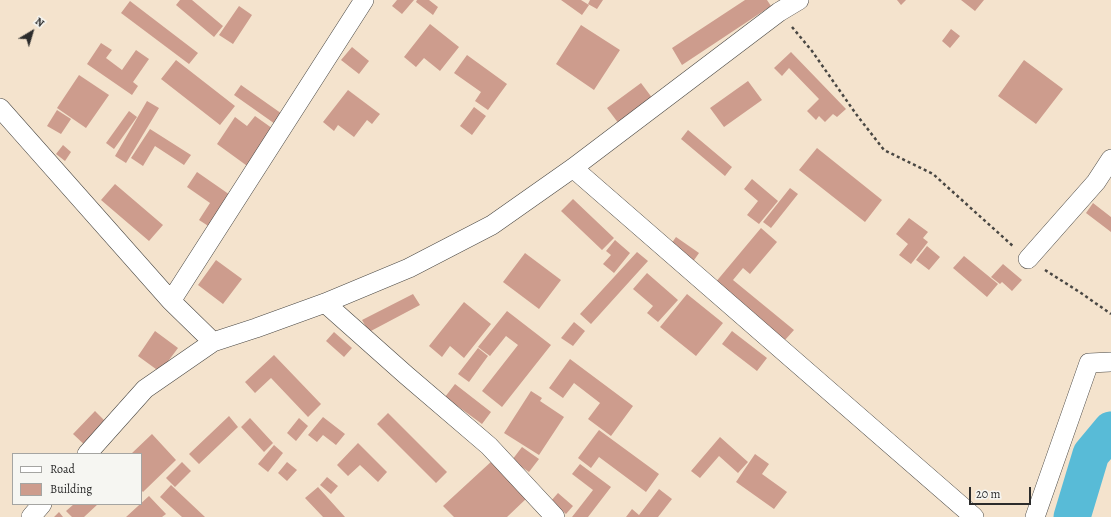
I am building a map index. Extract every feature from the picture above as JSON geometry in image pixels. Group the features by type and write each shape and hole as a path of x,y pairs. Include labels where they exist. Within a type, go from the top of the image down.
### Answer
{"street":[{"path":"171,301 364,0"},
{"path":"88,453 144,390 213,342 326,303 409,268 492,225 573,168 779,12 799,0"},
{"path":"0,108 171,301 213,342"},
{"path":"1028,259 1096,182 1111,159"},
{"path":"573,168 974,517"},
{"path":"326,303 406,375 489,446 555,517"},
{"path":"1035,517 1089,363 1111,362"},
{"path":"31,517 41,505"}],"path":[{"path":"779,12 812,51 856,114 884,150 933,174 1028,259 1111,314"}],"building":[{"path":"180,0 192,0 223,26 214,37 176,5"},
{"path":"397,0 414,0 402,14 392,6"},
{"path":"417,0 429,0 438,7 433,15 416,2"},
{"path":"561,0 581,0 589,5 582,15"},
{"path":"590,0 603,0 597,9 588,4"},
{"path":"745,0 767,0 771,6 682,65 672,48"},
{"path":"897,0 906,0 901,5"},
{"path":"961,0 984,0 975,11"},
{"path":"130,1 198,53 189,64 121,13"},
{"path":"239,6 252,15 233,44 219,35"},
{"path":"430,24 459,47 440,71 424,58 416,67 404,57"},
{"path":"581,25 620,50 594,90 556,64"},
{"path":"951,29 960,36 950,48 942,41"},
{"path":"101,43 112,50 106,58 122,70 136,50 149,59 133,82 138,86 132,95 87,64"},
{"path":"352,47 369,61 359,74 341,60"},
{"path":"791,52 846,109 837,117 833,114 825,122 819,116 816,120 807,111 819,99 789,68 782,76 774,68"},
{"path":"467,55 507,84 488,110 475,101 481,92 454,73"},
{"path":"176,60 235,106 220,125 161,79"},
{"path":"1024,60 1063,89 1036,124 998,96"},
{"path":"79,75 109,95 86,128 57,108"},
{"path":"748,81 762,100 724,127 710,108"},
{"path":"641,83 653,99 619,124 607,108"},
{"path":"241,85 285,116 278,126 234,95"},
{"path":"348,90 380,114 372,124 367,120 354,137 338,125 334,131 323,122"},
{"path":"147,101 159,108 126,163 115,156"},
{"path":"474,107 486,116 472,135 460,126"},
{"path":"57,110 71,119 61,134 47,126"},
{"path":"129,111 137,117 114,149 106,143"},
{"path":"255,116 276,131 250,168 217,144 235,117 247,126"},
{"path":"150,129 191,155 184,165 155,146 143,166 131,158"},
{"path":"688,130 732,167 725,176 681,139"},
{"path":"63,145 71,152 65,161 56,154"},
{"path":"817,148 882,200 865,222 799,170"},
{"path":"197,172 233,197 213,229 199,220 210,203 187,187"},
{"path":"752,179 778,201 759,224 747,215 758,201 744,189"},
{"path":"115,184 163,225 149,241 101,200"},
{"path":"790,188 798,194 771,228 763,222"},
{"path":"573,199 614,238 602,250 561,211"},
{"path":"1093,203 1111,217 1111,232 1086,213"},
{"path":"909,218 928,232 923,238 928,242 911,264 899,255 908,244 896,234"},
{"path":"761,228 777,242 750,274 743,268 733,280 794,330 785,340 715,283"},
{"path":"676,237 699,253 692,263 669,247"},
{"path":"615,240 630,253 614,273 603,264 611,255 606,251"},
{"path":"927,246 940,257 929,270 916,260"},
{"path":"637,252 648,261 591,324 580,314"},
{"path":"525,253 561,280 539,309 503,282"},
{"path":"964,256 998,284 987,297 953,268"},
{"path":"216,260 242,279 223,304 198,285"},
{"path":"1003,264 1022,280 1012,291 1002,282 1000,284 991,277"},
{"path":"647,273 678,300 658,322 647,313 653,306 633,289"},
{"path":"413,294 420,305 369,332 362,320"},
{"path":"687,294 723,323 696,356 660,327"},
{"path":"464,302 491,324 464,358 450,346 442,357 429,346"},
{"path":"507,311 551,345 502,407 482,391 518,345 506,336 490,356 478,347"},
{"path":"574,322 585,331 573,346 561,338"},
{"path":"155,331 178,348 160,372 138,356"},
{"path":"732,331 767,358 757,371 722,344"},
{"path":"334,332 352,348 344,357 326,341"},
{"path":"478,348 488,356 469,382 458,374"},
{"path":"274,355 321,404 308,417 271,378 255,393 245,382"},
{"path":"570,359 633,406 611,436 588,419 600,403 574,383 563,398 549,388"},
{"path":"455,384 491,412 482,424 445,397"},
{"path":"531,391 542,398 540,401 564,417 539,455 504,433"},
{"path":"95,411 109,425 88,448 73,434"},
{"path":"388,413 447,472 436,483 377,424"},
{"path":"229,416 238,427 199,464 189,454"},
{"path":"323,417 345,434 336,445 323,435 317,442 308,435"},
{"path":"250,418 273,443 264,452 241,427"},
{"path":"299,418 308,426 296,441 287,433"},
{"path":"599,430 659,474 646,492 599,457 591,468 578,458"},
{"path":"152,434 176,460 143,492 142,453 132,453"},
{"path":"720,437 748,462 738,473 719,456 700,478 691,471"},
{"path":"358,443 387,472 378,482 360,465 348,476 337,465"},
{"path":"274,445 283,453 268,472 258,464"},
{"path":"522,447 539,459 529,472 512,460"},
{"path":"755,454 769,464 762,474 787,492 774,509 736,482"},
{"path":"493,460 528,497 507,517 454,517 443,506"},
{"path":"182,462 191,471 175,487 166,478"},
{"path":"287,462 297,470 287,481 278,473"},
{"path":"580,464 611,487 588,517 572,517 593,490 572,474"},
{"path":"327,477 338,486 331,494 320,485"},
{"path":"171,485 205,517 182,517 160,497"},
{"path":"318,487 345,517 323,517 305,498"},
{"path":"659,489 672,499 658,517 626,517 632,509 639,515"},
{"path":"558,493 573,506 566,514 551,501"},
{"path":"149,496 166,514 162,517 126,517 139,505 142,505 142,502"},
{"path":"73,505 97,505 84,517 72,517 66,511"},
{"path":"59,512 63,517 54,517"}],"waterway":[{"path":"1072,517 1091,454 1111,430"}]}
